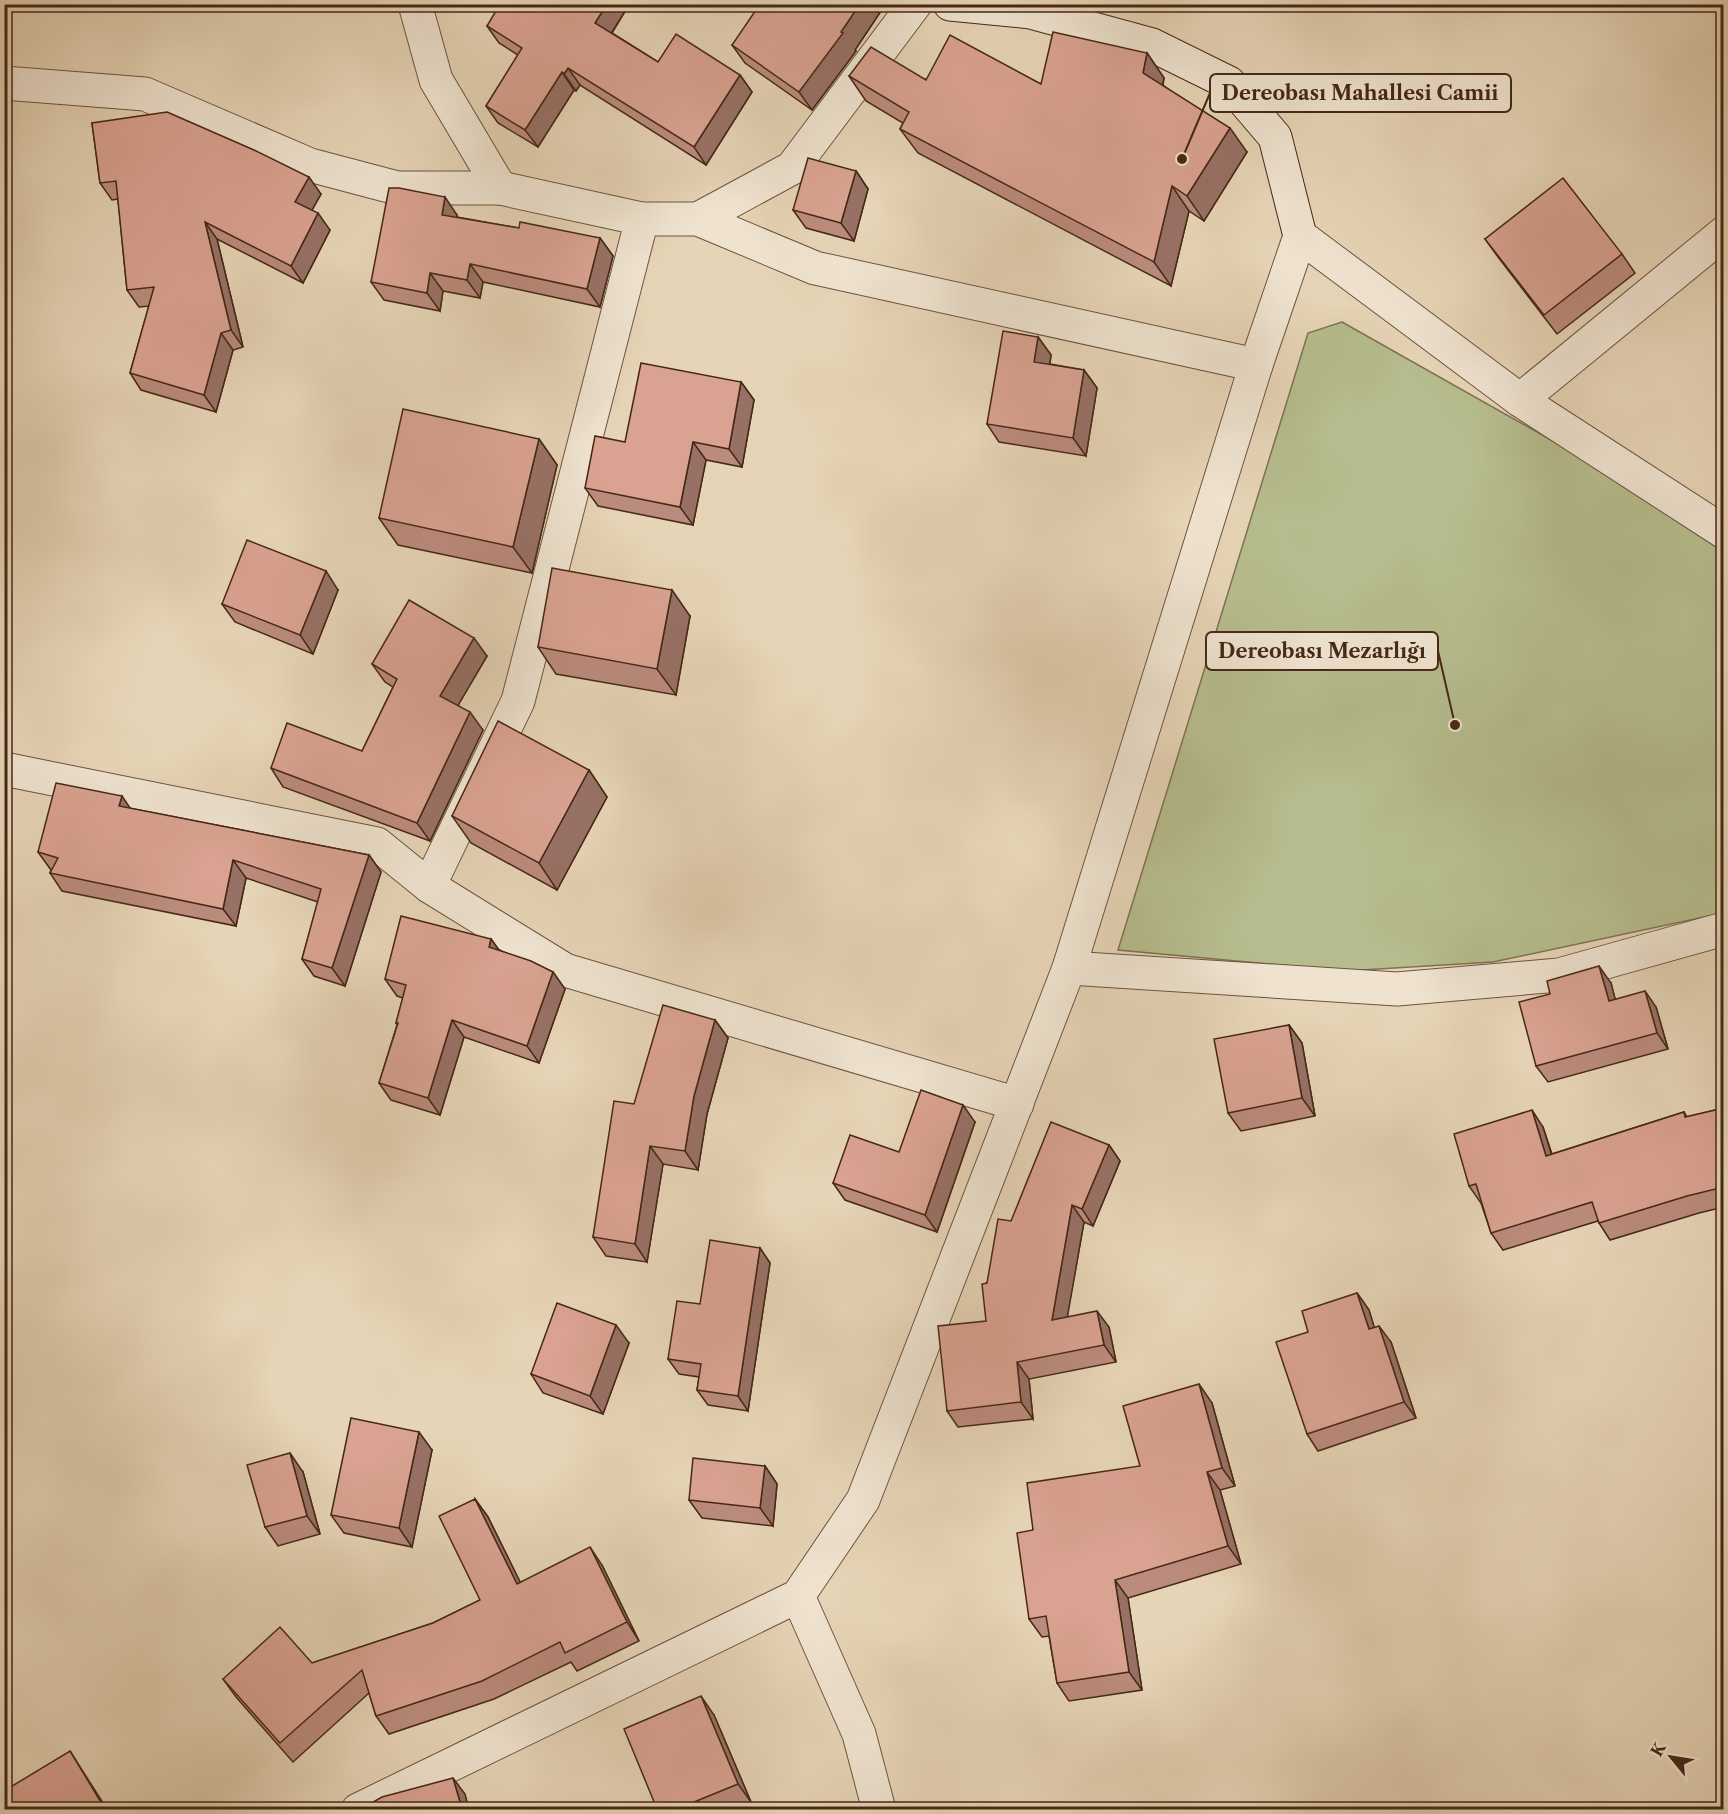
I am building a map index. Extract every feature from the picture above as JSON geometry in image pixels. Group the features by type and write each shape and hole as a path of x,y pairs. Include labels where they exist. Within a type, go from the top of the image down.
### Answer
{"street":[{"path":"415,4 436,80 500,188"},
{"path":"698,219 792,168 915,4"},
{"path":"358,1809 798,1596 863,1500 1069,968 1256,365 1300,236 1275,137 1229,83 1152,45 1033,8 950,4"},
{"path":"4,83 145,94 310,165 397,188 500,188 642,219 698,219 815,268 1256,365"},
{"path":"429,886 518,701 642,219"},
{"path":"1520,400 1724,233"},
{"path":"1300,236 1520,400 1724,532"},
{"path":"4,769 377,844 429,886 565,970 1017,1104"},
{"path":"1069,968 1397,989 1559,975 1724,929"},
{"path":"798,1596 859,1734 879,1809"}],"green space":[{"path":"1342,322 1723,537 1723,913 1493,962 1345,971 1118,950 1308,333"}],"building":[{"path":"500,4 607,4 595,23 658,62 676,34 740,75 694,147 568,68 564,74 562,72 525,130 486,106 522,48 487,26"},
{"path":"760,4 860,4 841,32 843,33 799,92 732,45"},
{"path":"1053,32 1147,53 1143,73 1230,128 1187,196 1172,186 1154,262 900,129 909,112 849,76 871,47 926,80 950,35 1041,84"},
{"path":"167,112 309,177 295,202 318,213 291,266 205,222 231,330 221,333 204,395 130,373 154,287 127,290 116,181 100,183 92,123"},
{"path":"808,158 856,171 841,223 793,210"},
{"path":"1563,178 1622,254 1544,315 1485,239"},
{"path":"389,188 445,197 442,215 519,228 520,222 600,238 587,289 470,264 467,280 430,273 427,293 371,282"},
{"path":"1003,331 1038,337 1034,362 1084,370 1073,438 987,424"},
{"path":"641,363 741,382 729,449 693,442 680,507 585,488 595,436 625,442"},
{"path":"403,409 539,439 513,547 379,518"},
{"path":"247,540 326,571 300,635 222,604"},
{"path":"552,568 672,590 657,669 538,647"},
{"path":"409,600 474,638 440,696 470,712 417,823 271,768 287,723 362,751 397,679 372,664"},
{"path":"498,721 589,770 539,863 452,816"},
{"path":"56,783 122,796 119,806 369,855 332,968 302,959 321,889 233,860 223,909 50,873 58,858 38,852"},
{"path":"401,916 491,939 489,947 531,961 553,972 527,1046 452,1020 428,1098 379,1083 398,1023 396,1023 406,985 385,979"},
{"path":"1599,966 1609,1001 1645,991 1657,1033 1536,1066 1519,1002 1550,994 1547,981"},
{"path":"663,1005 715,1020 694,1096 685,1151 650,1146 635,1244 593,1237 614,1101 634,1104"},
{"path":"1289,1025 1302,1098 1228,1113 1214,1039"},
{"path":"921,1090 963,1105 925,1215 833,1183 850,1135 899,1152"},
{"path":"1724,1108 1724,1187 1599,1223 1592,1202 1491,1233 1476,1184 1469,1186 1454,1134 1532,1110 1546,1156 1684,1112 1685,1117"},
{"path":"1051,1122 1109,1145 1082,1209 1072,1205 1052,1320 1097,1311 1104,1345 1017,1362 1021,1402 947,1411 938,1326 986,1321 982,1284 987,1283 998,1219 1011,1221"},
{"path":"710,1240 760,1248 738,1396 697,1390 701,1364 668,1359 677,1301 700,1304"},
{"path":"1357,1293 1369,1329 1379,1326 1404,1402 1307,1434 1276,1342 1308,1332 1302,1311"},
{"path":"557,1303 616,1325 590,1396 531,1374"},
{"path":"1199,1384 1222,1468 1207,1472 1228,1546 1115,1580 1129,1672 1057,1683 1046,1616 1029,1619 1017,1533 1033,1530 1027,1483 1140,1466 1123,1406"},
{"path":"351,1418 419,1432 399,1528 331,1515"},
{"path":"290,1453 307,1516 265,1527 247,1465"},
{"path":"693,1458 765,1466 760,1508 689,1500"},
{"path":"475,1499 517,1584 590,1547 627,1622 565,1653 560,1642 482,1681 376,1716 362,1670 280,1743 223,1679 280,1627 312,1663 433,1623 480,1600 439,1516"},
{"path":"701,1696 738,1784 677,1809 657,1809 624,1729"},
{"path":"70,1751 105,1809 4,1809 4,1791"},
{"path":"453,1778 462,1809 375,1809 373,1802 382,1797"}],"place":[{"name":"Dereobası Mahallesi Camii","path":"1182,159"},
{"name":"Dereobası Mezarlığı","path":"1455,725"}]}
